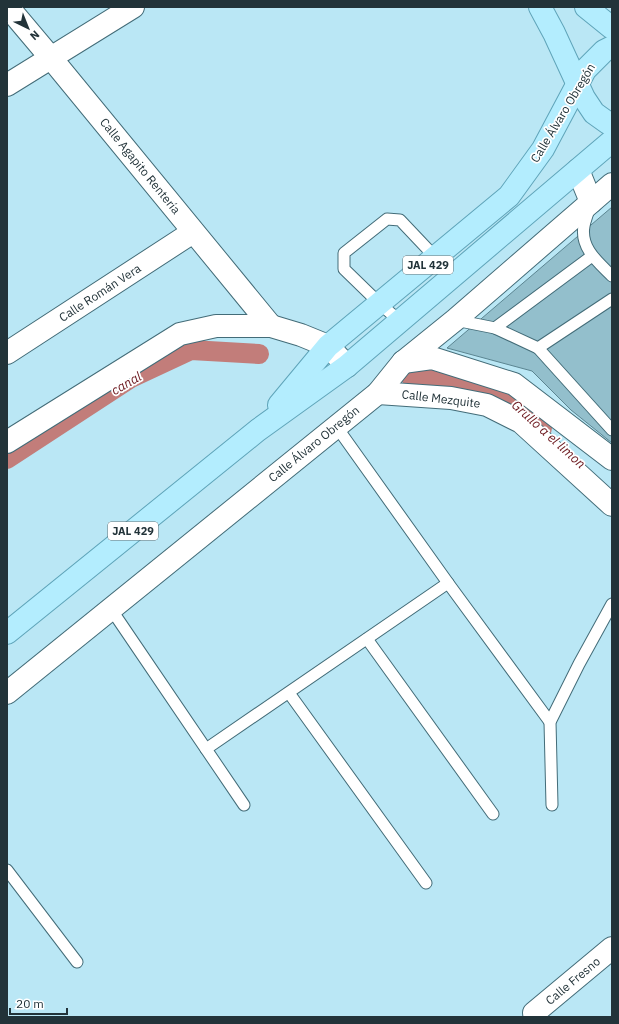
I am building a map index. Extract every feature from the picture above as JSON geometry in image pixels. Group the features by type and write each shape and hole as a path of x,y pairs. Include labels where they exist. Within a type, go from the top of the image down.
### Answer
{"main road":[{"path":"540,7 554,33 584,98 594,113 608,123 612,124"},
{"path":"586,7 612,28"},
{"name":"Calle Álvaro Obregón","path":"258,430 328,346 509,196 543,148 586,70 604,51 612,47"},
{"name":"Calle Álvaro Obregón","path":"7,633 258,430 347,366 401,322 612,141"}],"street":[{"path":"7,85 133,7"},
{"name":"Calle Agapito Rentería","path":"10,15 51,58 271,326"},
{"path":"578,170 591,202"},
{"name":"Calle Álvaro Obregón","path":"7,694 378,393 404,362 455,320 612,184"},
{"name":"Calle Román Vera","path":"7,353 193,232"},
{"path":"7,442 180,334 216,326 271,326 301,335 328,346 347,366"},
{"path":"404,362 432,358 514,384 612,459"},
{"name":"Calle Mezquite","path":"378,393 451,398 488,405 521,422 612,505"},
{"name":"Calle Fresno","path":"534,1013 612,948"}],"lane":[{"path":"591,202 584,227 584,243 592,256 612,276"},
{"path":"401,322 344,270 344,253 387,219 400,220 454,275"},
{"path":"494,328 592,256"},
{"path":"538,348 612,299"},
{"path":"455,320 494,328 538,348 612,430"},
{"path":"336,426 448,583 550,722"},
{"path":"206,748 289,693 448,583"},
{"path":"552,805 550,722 579,664 612,604"},
{"path":"111,609 244,805"},
{"path":"367,639 493,814"},
{"path":"289,693 426,883"},
{"path":"7,870 77,962"}],"building":[{"path":"612,207 612,443 571,410 532,371 447,348"}],"waterway":[{"name":"canal","path":"7,459 131,378 191,350 259,354"},
{"name":"Grullo a el limon","path":"409,375 467,385 507,396 542,428"}]}
